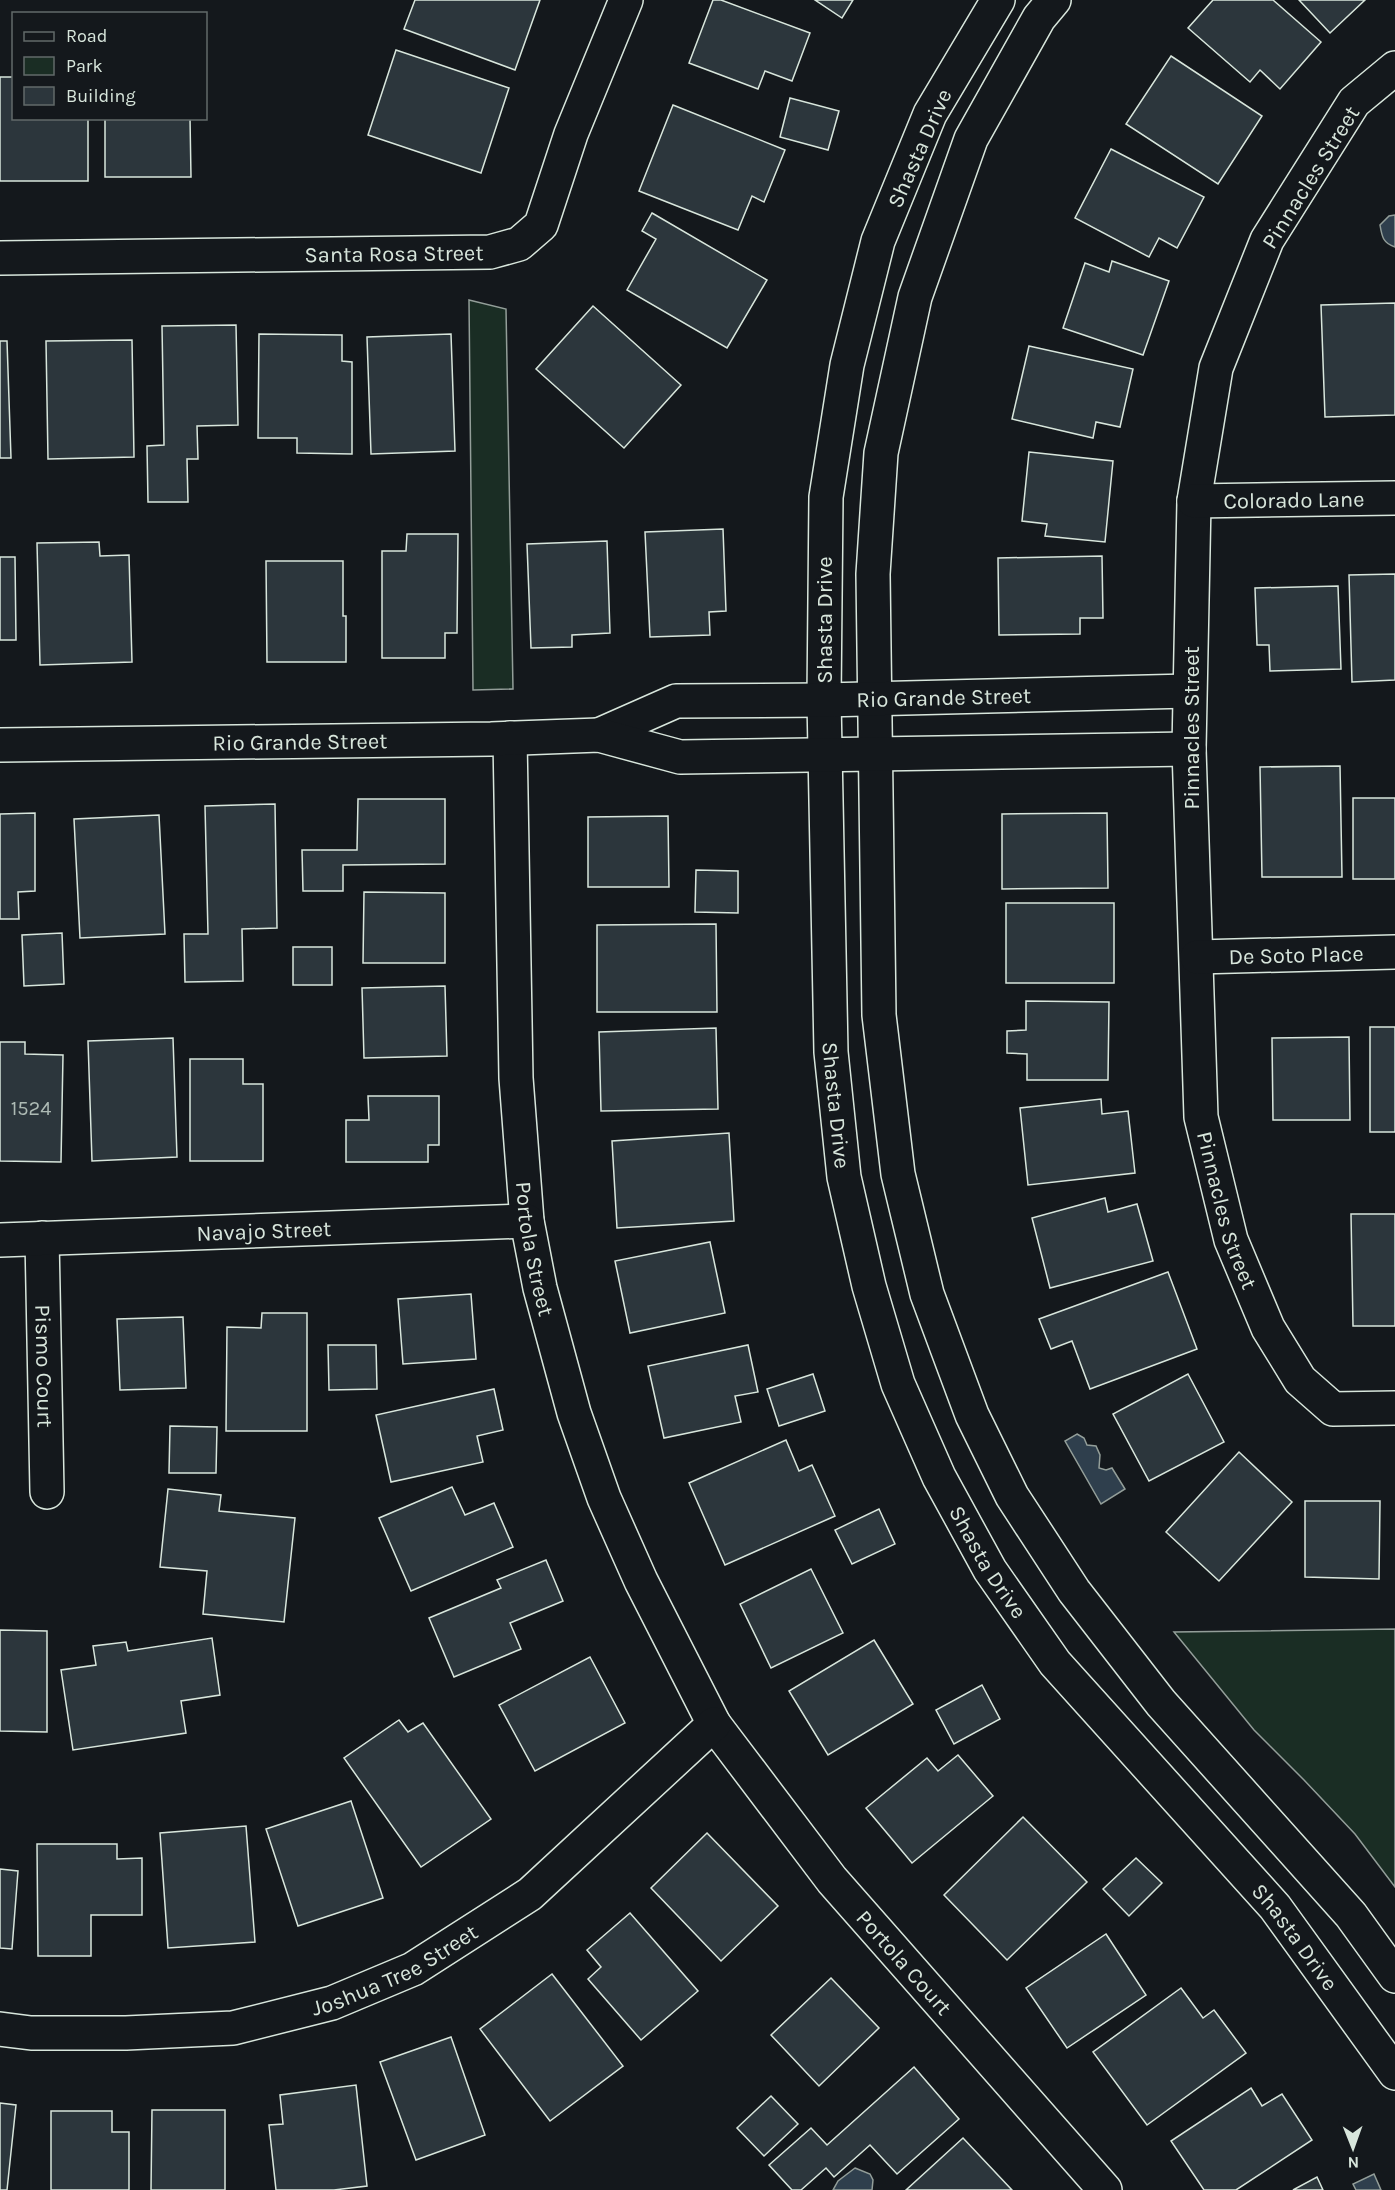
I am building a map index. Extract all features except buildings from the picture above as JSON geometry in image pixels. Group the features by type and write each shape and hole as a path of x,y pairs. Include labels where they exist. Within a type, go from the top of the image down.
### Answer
{"street":[{"name":"Santa Rosa Street","path":"0,258 490,252 519,244 541,225 571,134 626,0"},
{"name":"Shasta Drive","path":"998,0 930,114 878,241 846,365 826,497 824,700 831,1052 844,1177 868,1286 898,1384 939,1477 990,1570 1055,1663 1275,1907 1395,2073"},
{"name":"Shasta Drive","path":"1054,0 1040,18 971,139 915,297 881,453 873,574 879,1015 898,1174 927,1294 972,1416 1012,1496 1074,1591 1161,1703 1350,1915 1395,1976"},
{"name":"Pinnacles Street","path":"1395,68 1354,102 1267,240 1216,368 1194,501 1189,691 1201,1118 1231,1240 1268,1328 1300,1380 1333,1409 1395,1408"},
{"name":"Colorado Lane","path":"1194,501 1395,498"},
{"name":"Rio Grande Street","path":"599,735 676,701 824,700 1189,691"},
{"name":"Rio Grande Street","path":"0,745 599,735 680,757 1189,748"},
{"name":"Portola Street","path":"510,738 516,1078 527,1221 540,1288 574,1413 604,1498 641,1581 714,1724"},
{"name":"De Soto Place","path":"1197,957 1395,952"},
{"name":"Navajo Street","path":"0,1240 527,1221"},
{"name":"Pismo Court","path":"42,1238 47,1492"},
{"name":"Joshua Tree Street","path":"0,2029 31,2033 114,2033 233,2028 332,2003 413,1969 530,1894 714,1724"},
{"name":"Portola Court","path":"714,1724 832,1880 1105,2190"}],"green space":[{"path":"469,300 506,309 513,689 473,690"},
{"path":"1395,1629 1395,1887 1355,1834 1254,1730 1174,1632"}],"water":[{"path":"1395,215 1395,247 1384,239 1380,225 1389,216"},
{"path":"1077,1434 1084,1438 1087,1445 1096,1446 1100,1455 1099,1468 1106,1470 1112,1468 1125,1489 1101,1504 1065,1441"},
{"path":"855,2168 870,2174 873,2180 872,2190 833,2190 838,2181"},
{"path":"1374,2174 1381,2190 1356,2190 1353,2184"}]}
